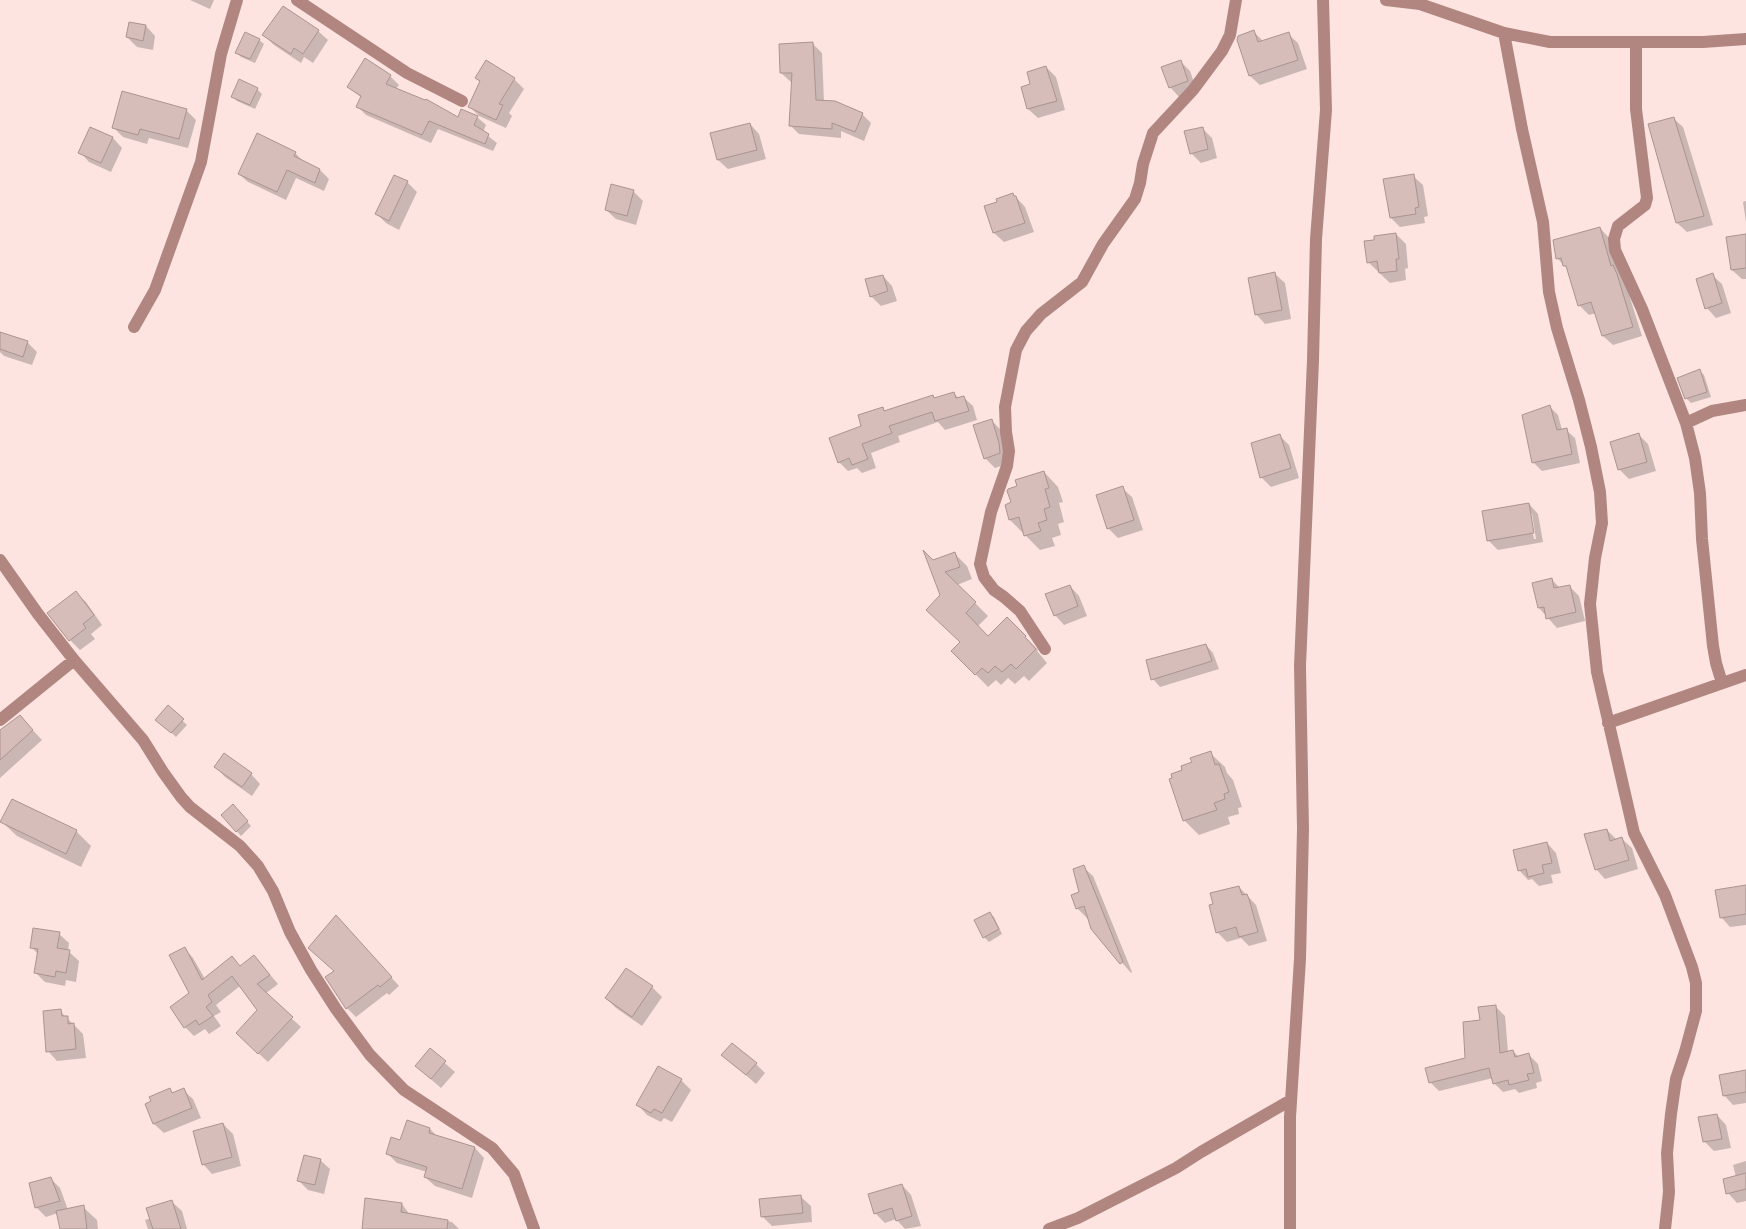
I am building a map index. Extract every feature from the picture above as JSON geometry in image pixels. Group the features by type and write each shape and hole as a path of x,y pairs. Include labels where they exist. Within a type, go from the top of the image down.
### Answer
{"street":[{"path":"134,327 154,290 201,162 221,54 237,0"},
{"path":"297,0 407,72 462,101"},
{"path":"1045,649 1020,611 994,590 984,577 980,564 991,512 1007,466 1008,451 1005,408 1016,350 1026,331 1041,314 1082,282 1103,244 1135,199 1143,164 1153,134 1193,90 1222,51 1230,35 1236,0"},
{"path":"1290,1229 1291,1100 1300,958 1302,849 1300,666 1313,360 1316,239 1326,110 1323,0"},
{"path":"1386,0 1420,4 1504,32 1550,42 1703,42 1746,39"},
{"path":"1504,32 1522,129 1543,222 1548,292 1579,400 1600,492 1602,523 1590,604 1597,672 1634,833 1665,895 1692,967 1696,983 1696,1011 1676,1079 1671,1114 1667,1153 1669,1192 1665,1229"},
{"path":"1636,43 1636,109 1647,198 1645,205 1618,226 1614,238 1615,250 1669,374 1686,422 1695,458 1700,493 1702,539 1713,646 1722,683"},
{"path":"1686,422 1712,411 1746,405"},
{"path":"0,560 38,614 74,660 144,740 181,797 240,846 258,866 273,891 290,932 311,970 336,1009 370,1055 404,1090 492,1148 514,1174 534,1229"},
{"path":"0,720 74,660"},
{"path":"1608,722 1746,675"},
{"path":"1049,1229 1078,1218 1176,1168 1200,1152 1291,1100"}],"building":[{"path":"283,6 319,30 303,54 294,48 291,54 262,35"},
{"path":"129,22 146,25 143,41 126,37"},
{"path":"1254,30 1258,42 1289,32 1298,60 1249,76 1237,40 1238,36"},
{"path":"245,32 260,39 250,59 235,53"},
{"path":"813,42 816,100 835,101 863,113 855,132 832,123 832,129 789,126 792,73 780,73 779,44"},
{"path":"365,58 391,75 386,84 426,99 458,117 461,109 478,116 474,125 489,134 485,144 429,121 422,135 356,107 361,96 347,87"},
{"path":"486,60 515,78 499,104 503,105 496,120 468,107 480,81 475,78"},
{"path":"1181,60 1188,81 1169,88 1161,67"},
{"path":"1046,66 1057,101 1027,109 1021,87 1030,84 1027,72"},
{"path":"239,79 258,88 250,105 231,97"},
{"path":"122,91 187,109 179,139 140,129 138,135 112,128"},
{"path":"1674,117 1704,216 1676,223 1648,124"},
{"path":"750,123 757,150 717,160 710,133"},
{"path":"90,127 113,137 101,163 78,153"},
{"path":"1203,127 1208,149 1190,154 1184,131"},
{"path":"257,133 296,152 294,156 320,169 315,183 287,170 277,192 238,174"},
{"path":"1414,174 1419,207 1415,208 1416,214 1390,218 1383,179"},
{"path":"394,175 408,181 389,221 375,214"},
{"path":"611,184 634,190 627,216 605,210"},
{"path":"1013,193 1016,196 1025,223 993,233 984,206 997,202 996,199"},
{"path":"1600,227 1611,266 1613,265 1617,274 1633,327 1602,336 1591,302 1578,306 1566,266 1563,266 1561,258 1556,259 1553,240"},
{"path":"1396,233 1399,259 1396,259 1397,271 1379,273 1377,261 1367,263 1364,241 1374,240 1374,236"},
{"path":"1746,234 1746,268 1731,270 1726,237"},
{"path":"1275,272 1282,310 1255,315 1248,278"},
{"path":"1713,273 1722,303 1705,309 1696,279"},
{"path":"883,275 888,291 870,297 865,279"},
{"path":"0,332 28,341 23,357 0,349"},
{"path":"1700,369 1707,392 1685,399 1677,378"},
{"path":"954,392 956,398 964,396 969,411 935,421 932,412 889,426 892,433 862,444 868,459 852,465 849,458 838,463 829,438 861,426 858,415 883,407 884,411 933,395 934,398"},
{"path":"1550,405 1557,430 1567,428 1572,454 1532,463 1522,415"},
{"path":"992,419 1000,453 984,459 973,425"},
{"path":"1639,433 1647,462 1618,470 1610,442"},
{"path":"1280,434 1291,468 1260,478 1251,443"},
{"path":"1044,471 1049,488 1045,489 1050,507 1044,509 1047,520 1038,523 1041,531 1024,536 1019,517 1009,520 1005,505 1011,502 1007,491 1017,486 1015,480"},
{"path":"1123,486 1134,520 1107,529 1096,495"},
{"path":"1529,503 1534,533 1487,541 1482,511"},
{"path":"923,550 933,560 955,552 960,567 945,572 976,602 966,613 988,636 1007,617 1026,636 1036,649 1016,669 1011,664 1002,672 995,666 988,673 982,668 975,675 951,651 960,642 926,610 940,595"},
{"path":"1552,578 1554,588 1570,585 1576,612 1546,619 1544,607 1538,608 1532,583"},
{"path":"1070,585 1078,606 1054,616 1045,594"},
{"path":"76,591 94,615 83,624 86,628 69,641 47,613"},
{"path":"1206,644 1212,661 1151,680 1146,660"},
{"path":"168,705 184,719 171,733 155,720"},
{"path":"20,715 33,730 0,760 0,730"},
{"path":"1211,751 1215,765 1219,764 1229,792 1224,794 1225,799 1214,803 1217,810 1183,821 1169,779 1172,778 1171,774 1182,770 1181,766 1192,762 1190,758"},
{"path":"224,753 252,773 242,787 214,767"},
{"path":"12,799 77,830 66,854 0,822"},
{"path":"233,804 248,821 236,832 221,815"},
{"path":"1607,829 1610,841 1622,837 1629,860 1595,870 1584,834"},
{"path":"1547,842 1552,863 1542,865 1544,873 1528,877 1526,869 1518,871 1513,850"},
{"path":"1084,865 1123,962 1120,964 1091,929 1084,906 1076,909 1071,895 1079,892 1073,869"},
{"path":"1746,885 1746,914 1720,918 1715,890"},
{"path":"1239,886 1242,895 1247,894 1258,932 1239,937 1236,927 1216,933 1209,905 1213,904 1210,893"},
{"path":"990,912 999,929 983,938 974,920"},
{"path":"336,915 392,977 346,1009 325,977 334,971 308,948"},
{"path":"33,928 60,932 57,948 70,950 66,973 56,971 55,977 34,973 38,949 30,948"},
{"path":"185,947 202,980 232,956 240,966 254,955 270,975 257,984 293,1017 258,1054 236,1033 257,1010 232,976 208,995 212,1002 206,1007 213,1016 199,1025 196,1020 184,1028 170,1007 189,993 169,955"},
{"path":"626,968 653,986 632,1017 605,998"},
{"path":"1496,1005 1500,1053 1513,1050 1515,1057 1529,1053 1534,1073 1527,1074 1529,1080 1509,1085 1508,1080 1493,1084 1489,1068 1429,1083 1425,1068 1465,1058 1463,1022 1480,1020 1478,1007"},
{"path":"61,1009 62,1016 68,1016 68,1024 74,1023 76,1049 46,1052 43,1011"},
{"path":"732,1043 757,1063 746,1075 721,1055"},
{"path":"430,1048 446,1061 431,1079 415,1066"},
{"path":"658,1066 682,1079 662,1113 654,1109 651,1113 636,1105"},
{"path":"1746,1070 1746,1092 1723,1096 1719,1075"},
{"path":"170,1088 172,1093 184,1088 192,1108 153,1124 145,1104 151,1101 149,1097"},
{"path":"1717,1114 1722,1139 1703,1142 1698,1117"},
{"path":"407,1120 430,1128 429,1133 475,1147 462,1189 424,1177 427,1167 386,1154 391,1137 400,1140"},
{"path":"223,1123 232,1157 202,1165 193,1131"},
{"path":"304,1155 321,1159 315,1185 297,1181"},
{"path":"1746,1173 1746,1189 1726,1194 1723,1179"},
{"path":"51,1177 60,1201 35,1208 29,1183"},
{"path":"902,1184 912,1216 896,1221 892,1208 874,1214 868,1194"},
{"path":"801,1195 803,1213 761,1217 759,1199"},
{"path":"365,1198 402,1203 401,1212 448,1220 447,1229 362,1229"},
{"path":"172,1200 181,1229 153,1229 146,1208"},
{"path":"84,1205 87,1229 60,1229 56,1211"}]}
